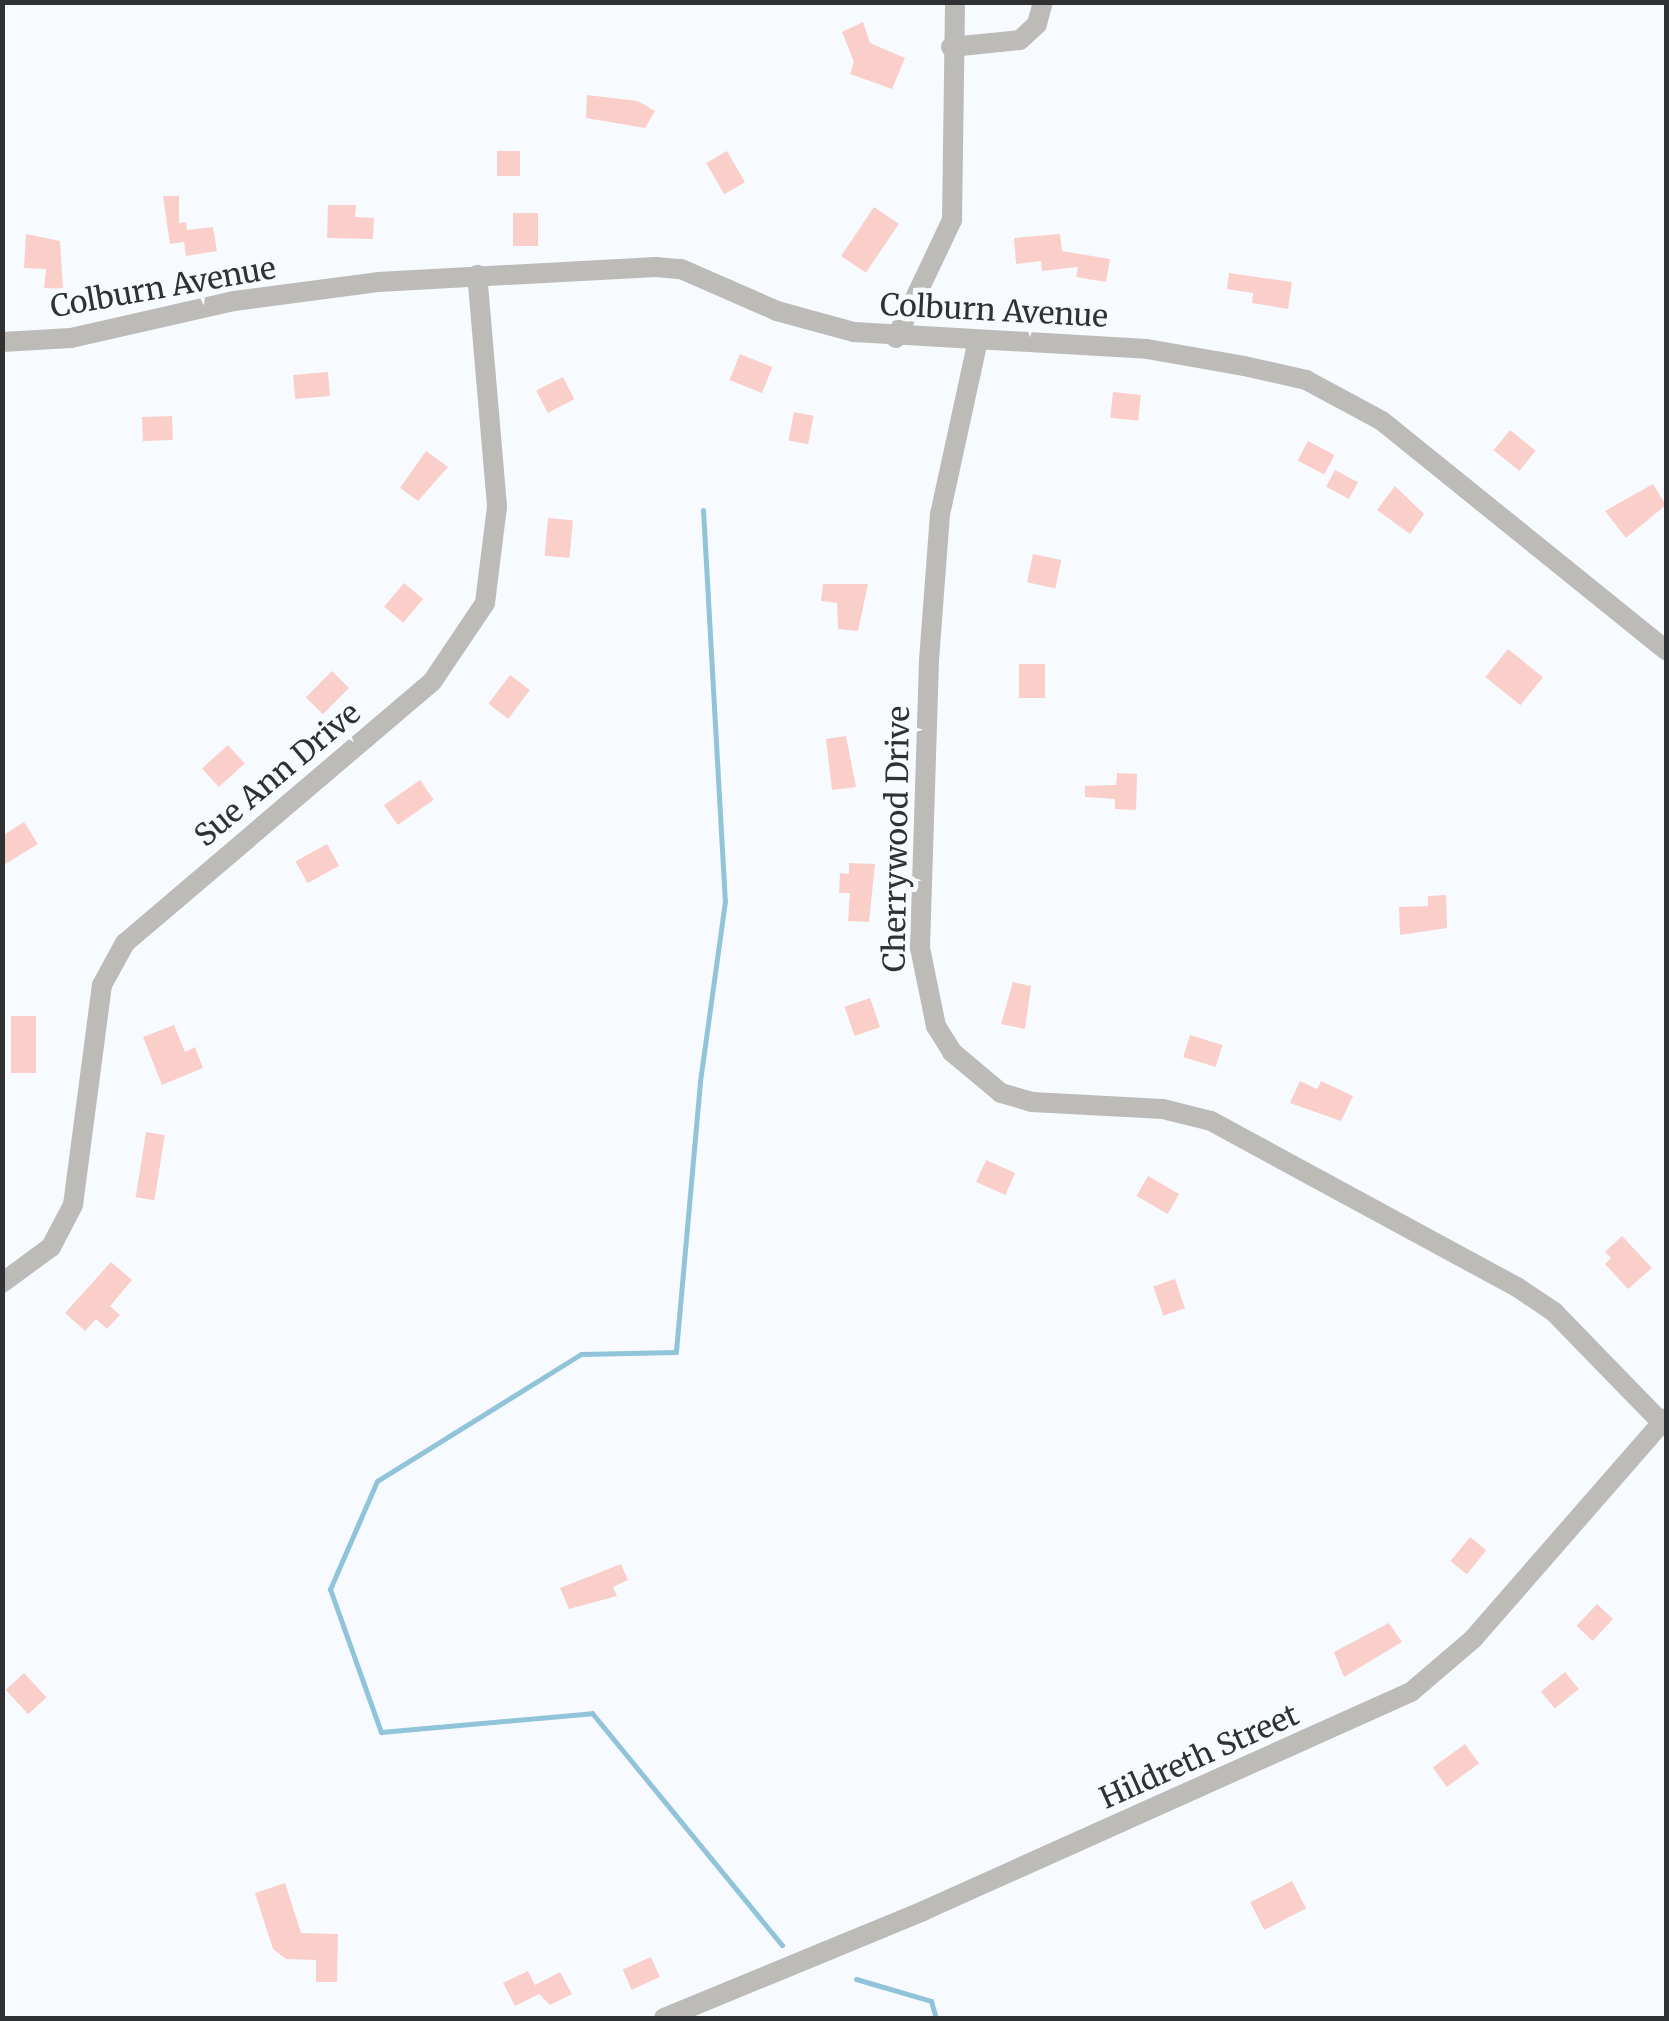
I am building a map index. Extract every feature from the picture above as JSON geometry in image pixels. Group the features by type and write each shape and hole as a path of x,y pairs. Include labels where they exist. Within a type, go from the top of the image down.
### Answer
{"street":[{"path":"896,338 952,220 950,47 955,2"},
{"path":"950,47 1020,40 1037,24 1043,2"},
{"name":"Colburn Avenue","path":"2,342 71,338 234,302 477,275 681,269 777,312 896,338 1146,348 1306,380 1382,421 1666,650"},
{"name":"Sue Ann Drive","path":"2,1283 51,1247 73,1205 102,985 125,943 432,682 484,602 497,506 477,275"},
{"name":"Cherrywood Drive","path":"978,340 940,514 929,646 920,948 936,1026 952,1052 1001,1093 1032,1102 1163,1109 1211,1121 1517,1287 1554,1312 1664,1420"},
{"name":"Hildreth Street","path":"664,2018 923,1911 1411,1692 1499,1612 1664,1420"}],"building":[{"path":"863,22 870,43 905,58 892,89 850,74 854,62 842,32"},
{"path":"587,95 638,101 655,111 645,128 586,118"},
{"path":"497,151 520,151 520,176 497,176"},
{"path":"727,151 745,182 724,194 706,163"},
{"path":"163,196 179,196 179,223 186,222 187,230 213,227 217,251 186,256 184,242 170,244"},
{"path":"328,205 356,205 355,217 374,218 373,239 327,238"},
{"path":"874,207 899,224 866,273 841,256"},
{"path":"513,213 538,213 538,246 513,246"},
{"path":"26,234 60,241 63,289 44,288 46,269 24,268"},
{"path":"1060,234 1062,251 1110,259 1106,282 1076,277 1078,267 1042,271 1041,261 1016,264 1014,238"},
{"path":"1229,273 1292,282 1288,309 1252,303 1253,293 1227,289"},
{"path":"740,354 772,367 762,393 730,380"},
{"path":"328,372 330,396 295,399 293,375"},
{"path":"563,377 574,399 548,413 536,391"},
{"path":"1113,392 1141,395 1138,421 1110,418"},
{"path":"794,412 814,416 808,444 788,440"},
{"path":"172,416 173,440 143,441 142,417"},
{"path":"1510,430 1536,451 1519,471 1494,450"},
{"path":"1308,441 1334,455 1324,475 1298,460"},
{"path":"426,451 448,467 418,501 400,488"},
{"path":"1335,470 1358,482 1349,499 1326,487"},
{"path":"1653,484 1666,505 1626,538 1605,511"},
{"path":"1395,486 1424,514 1410,534 1377,510"},
{"path":"548,518 573,520 570,558 545,556"},
{"path":"1033,554 1061,560 1055,588 1027,582"},
{"path":"404,583 423,599 403,623 384,607"},
{"path":"823,584 868,584 858,631 838,629 837,603 821,601"},
{"path":"1508,649 1543,677 1520,705 1485,677"},
{"path":"1019,664 1045,664 1045,698 1019,698"},
{"path":"332,671 349,688 323,714 306,697"},
{"path":"510,675 530,690 508,719 488,704"},
{"path":"846,736 856,787 832,790 826,739"},
{"path":"228,745 245,764 219,787 202,768"},
{"path":"1117,773 1137,774 1136,810 1115,809 1115,799 1085,797 1085,786 1116,785"},
{"path":"420,780 434,800 398,825 384,805"},
{"path":"24,822 38,844 2,866 2,836"},
{"path":"327,844 339,866 308,883 296,861"},
{"path":"849,863 875,864 869,922 848,921 850,893 839,893 840,873 849,874"},
{"path":"1446,895 1447,928 1400,935 1399,907 1428,906 1428,896"},
{"path":"1013,982 1031,986 1025,1029 1001,1024"},
{"path":"870,998 880,1027 855,1036 844,1007"},
{"path":"11,1016 36,1016 36,1073 11,1073"},
{"path":"174,1025 185,1052 195,1047 203,1068 162,1085 143,1037"},
{"path":"1190,1035 1223,1045 1216,1067 1183,1057"},
{"path":"1300,1081 1317,1089 1321,1081 1353,1096 1341,1121 1290,1103"},
{"path":"146,1132 165,1135 154,1200 136,1197"},
{"path":"986,1160 1015,1173 1005,1195 976,1182"},
{"path":"1148,1176 1179,1194 1168,1214 1136,1196"},
{"path":"1622,1236 1652,1268 1628,1289 1605,1264 1611,1258 1605,1252"},
{"path":"111,1262 132,1280 110,1306 120,1315 107,1329 96,1319 85,1331 65,1313"},
{"path":"1175,1279 1185,1308 1163,1316 1153,1286"},
{"path":"1470,1537 1486,1550 1467,1574 1450,1561"},
{"path":"621,1564 628,1580 613,1587 617,1596 569,1609 560,1588"},
{"path":"1597,1604 1613,1619 1593,1641 1577,1626"},
{"path":"1389,1623 1402,1642 1344,1677 1334,1652"},
{"path":"1565,1672 1579,1689 1555,1709 1541,1692"},
{"path":"24,1673 47,1697 28,1714 6,1690"},
{"path":"1465,1744 1479,1763 1447,1787 1433,1768"},
{"path":"1292,1881 1306,1909 1264,1930 1250,1902"},
{"path":"285,1883 301,1933 338,1934 337,1982 316,1982 316,1960 286,1959 273,1949 255,1893"},
{"path":"651,1957 660,1977 632,1990 623,1970"},
{"path":"528,1971 535,1985 560,1972 572,1994 550,2005 539,1994 515,2006 503,1983"}],"waterway":[{"path":"703,510 725,901 700,1082 676,1352 581,1354 377,1481 330,1589 381,1732 592,1713 782,1945"},
{"path":"856,1979 931,2001 936,2018"}]}
